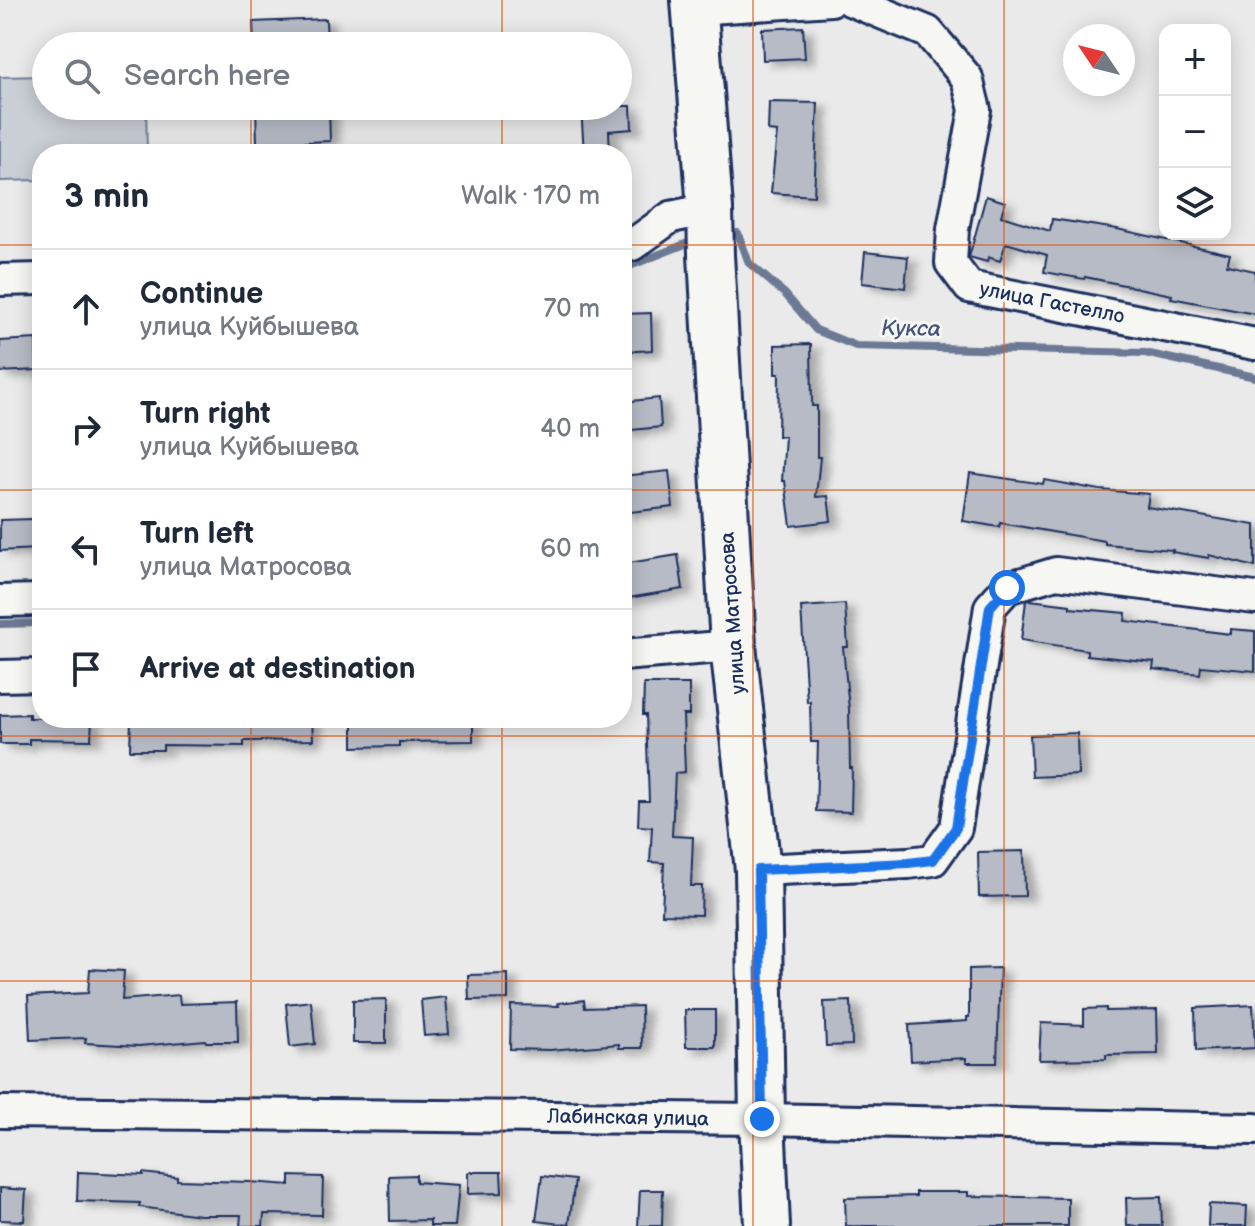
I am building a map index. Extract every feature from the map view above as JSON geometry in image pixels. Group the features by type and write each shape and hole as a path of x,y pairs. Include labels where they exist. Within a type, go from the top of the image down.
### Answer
{"street":[{"path":"694,5 831,0"},
{"name":"улица Гастелло","path":"850,0 928,32 967,78 975,110 953,229 951,263 969,287 1255,344"},
{"name":"улица Матросова","path":"694,5 733,646 758,870 767,1226"},
{"path":"632,245 671,217 710,229"},
{"path":"0,280 32,279"},
{"path":"758,870 933,860 956,828 990,607 1007,588 1056,573 1255,598"},
{"path":"0,601 32,600"},
{"path":"632,654 733,646"},
{"path":"0,676 32,675"},
{"name":"Лабинская улица","path":"0,1112 762,1119 1255,1129"}],"shaded area":[{"path":"32,76 32,120 146,120 147,144 32,144 32,180 0,181 0,77"}],"building":[{"path":"326,19 326,32 253,32 253,22"},
{"path":"803,27 805,58 763,60 762,29"},
{"path":"769,102 818,103 814,196 771,193 777,132 768,131"},
{"path":"256,120 329,120 330,141 257,144"},
{"path":"582,120 632,120 632,129 609,131 610,144 583,144"},
{"path":"986,196 1005,202 1001,216 1050,231 1052,219 1117,229 1230,254 1227,265 1255,271 1255,314 1085,277 1044,272 1047,255 1006,243 1000,261 988,257 987,262 969,257"},
{"path":"865,252 908,257 905,288 862,283"},
{"path":"651,313 652,350 632,351 632,314"},
{"path":"32,339 32,370 0,372 0,341"},
{"path":"811,344 812,406 817,406 817,457 820,457 816,497 828,496 831,521 791,526 785,481 782,481 785,436 778,436 779,374 775,374 775,345"},
{"path":"659,398 661,427 632,430 632,401"},
{"path":"669,471 673,507 632,512 632,475"},
{"path":"970,473 1043,484 1044,480 1100,490 1149,494 1147,507 1255,525 1255,567 1209,555 1209,558 1173,550 1105,544 1105,541 1000,523 999,527 963,521"},
{"path":"32,519 32,549 0,551 0,520"},
{"path":"678,555 683,589 632,597 632,562"},
{"path":"1026,601 1070,605 1070,608 1126,613 1125,621 1231,634 1231,629 1255,631 1255,671 1201,666 1200,674 1153,669 1154,662 1087,655 1087,650 1021,640"},
{"path":"845,604 848,647 843,647 852,768 851,812 816,811 818,742 811,742 801,607"},
{"path":"644,684 689,684 689,715 683,715 685,772 675,773 672,836 693,837 691,886 702,886 701,915 662,914 664,863 650,862 652,827 638,826 639,801 649,801"},
{"path":"29,714 32,728 92,728 91,740 29,739 29,744 0,744 0,715"},
{"path":"131,728 312,728 313,740 244,741 244,746 163,745 163,750 130,750"},
{"path":"353,728 473,728 473,741 399,742 399,746 353,747"},
{"path":"1077,733 1078,775 1032,777 1030,735"},
{"path":"1024,851 1025,896 979,897 978,852"},
{"path":"1000,968 997,1063 966,1063 966,1058 911,1061 909,1025 967,1021 969,969"},
{"path":"90,969 124,971 122,1000 179,995 180,1004 237,1002 238,1042 205,1040 139,1046 85,1043 86,1038 30,1040 28,996 88,993"},
{"path":"508,974 508,999 469,1000 468,975"},
{"path":"446,997 449,1034 424,1036 421,1000"},
{"path":"386,999 386,1043 353,1043 353,1000"},
{"path":"584,1000 585,1008 641,1006 642,1048 619,1048 619,1044 550,1050 510,1049 511,1005 559,1006 558,1003"},
{"path":"311,1001 315,1044 290,1047 286,1004"},
{"path":"851,1001 852,1045 826,1046 824,1002"},
{"path":"1253,1005 1255,1048 1196,1051 1195,1008"},
{"path":"1106,1008 1106,1011 1157,1010 1158,1054 1039,1060 1041,1023 1084,1025 1084,1009"},
{"path":"685,1010 715,1010 715,1047 686,1047"},
{"path":"78,1172 143,1173 177,1177 177,1180 290,1185 290,1176 323,1177 322,1215 264,1214 263,1226 240,1226 241,1215 200,1215 139,1207 140,1203 77,1201"},
{"path":"468,1172 501,1172 502,1193 468,1194"},
{"path":"416,1175 416,1182 459,1185 455,1226 430,1226 430,1220 390,1221 389,1176"},
{"path":"542,1176 575,1180 569,1225 536,1221"},
{"path":"0,1188 26,1190 24,1221 0,1220"},
{"path":"640,1190 663,1190 662,1226 638,1226"},
{"path":"916,1192 1068,1198 1068,1226 846,1226 845,1198 916,1196"},
{"path":"1161,1197 1162,1226 1127,1226 1126,1198"},
{"path":"1209,1204 1247,1206 1246,1226 1208,1226"}],"waterway":[{"name":"Кукса","path":"723,235 738,233 749,263 785,294 816,330 856,346 1145,353 1255,377"},
{"name":"Кукса","path":"632,265 698,239"},
{"name":"Кукса","path":"0,624 32,623"}],"route":[{"path":"762,1119 758,870 933,860 956,828 990,607 1007,588"}]}
